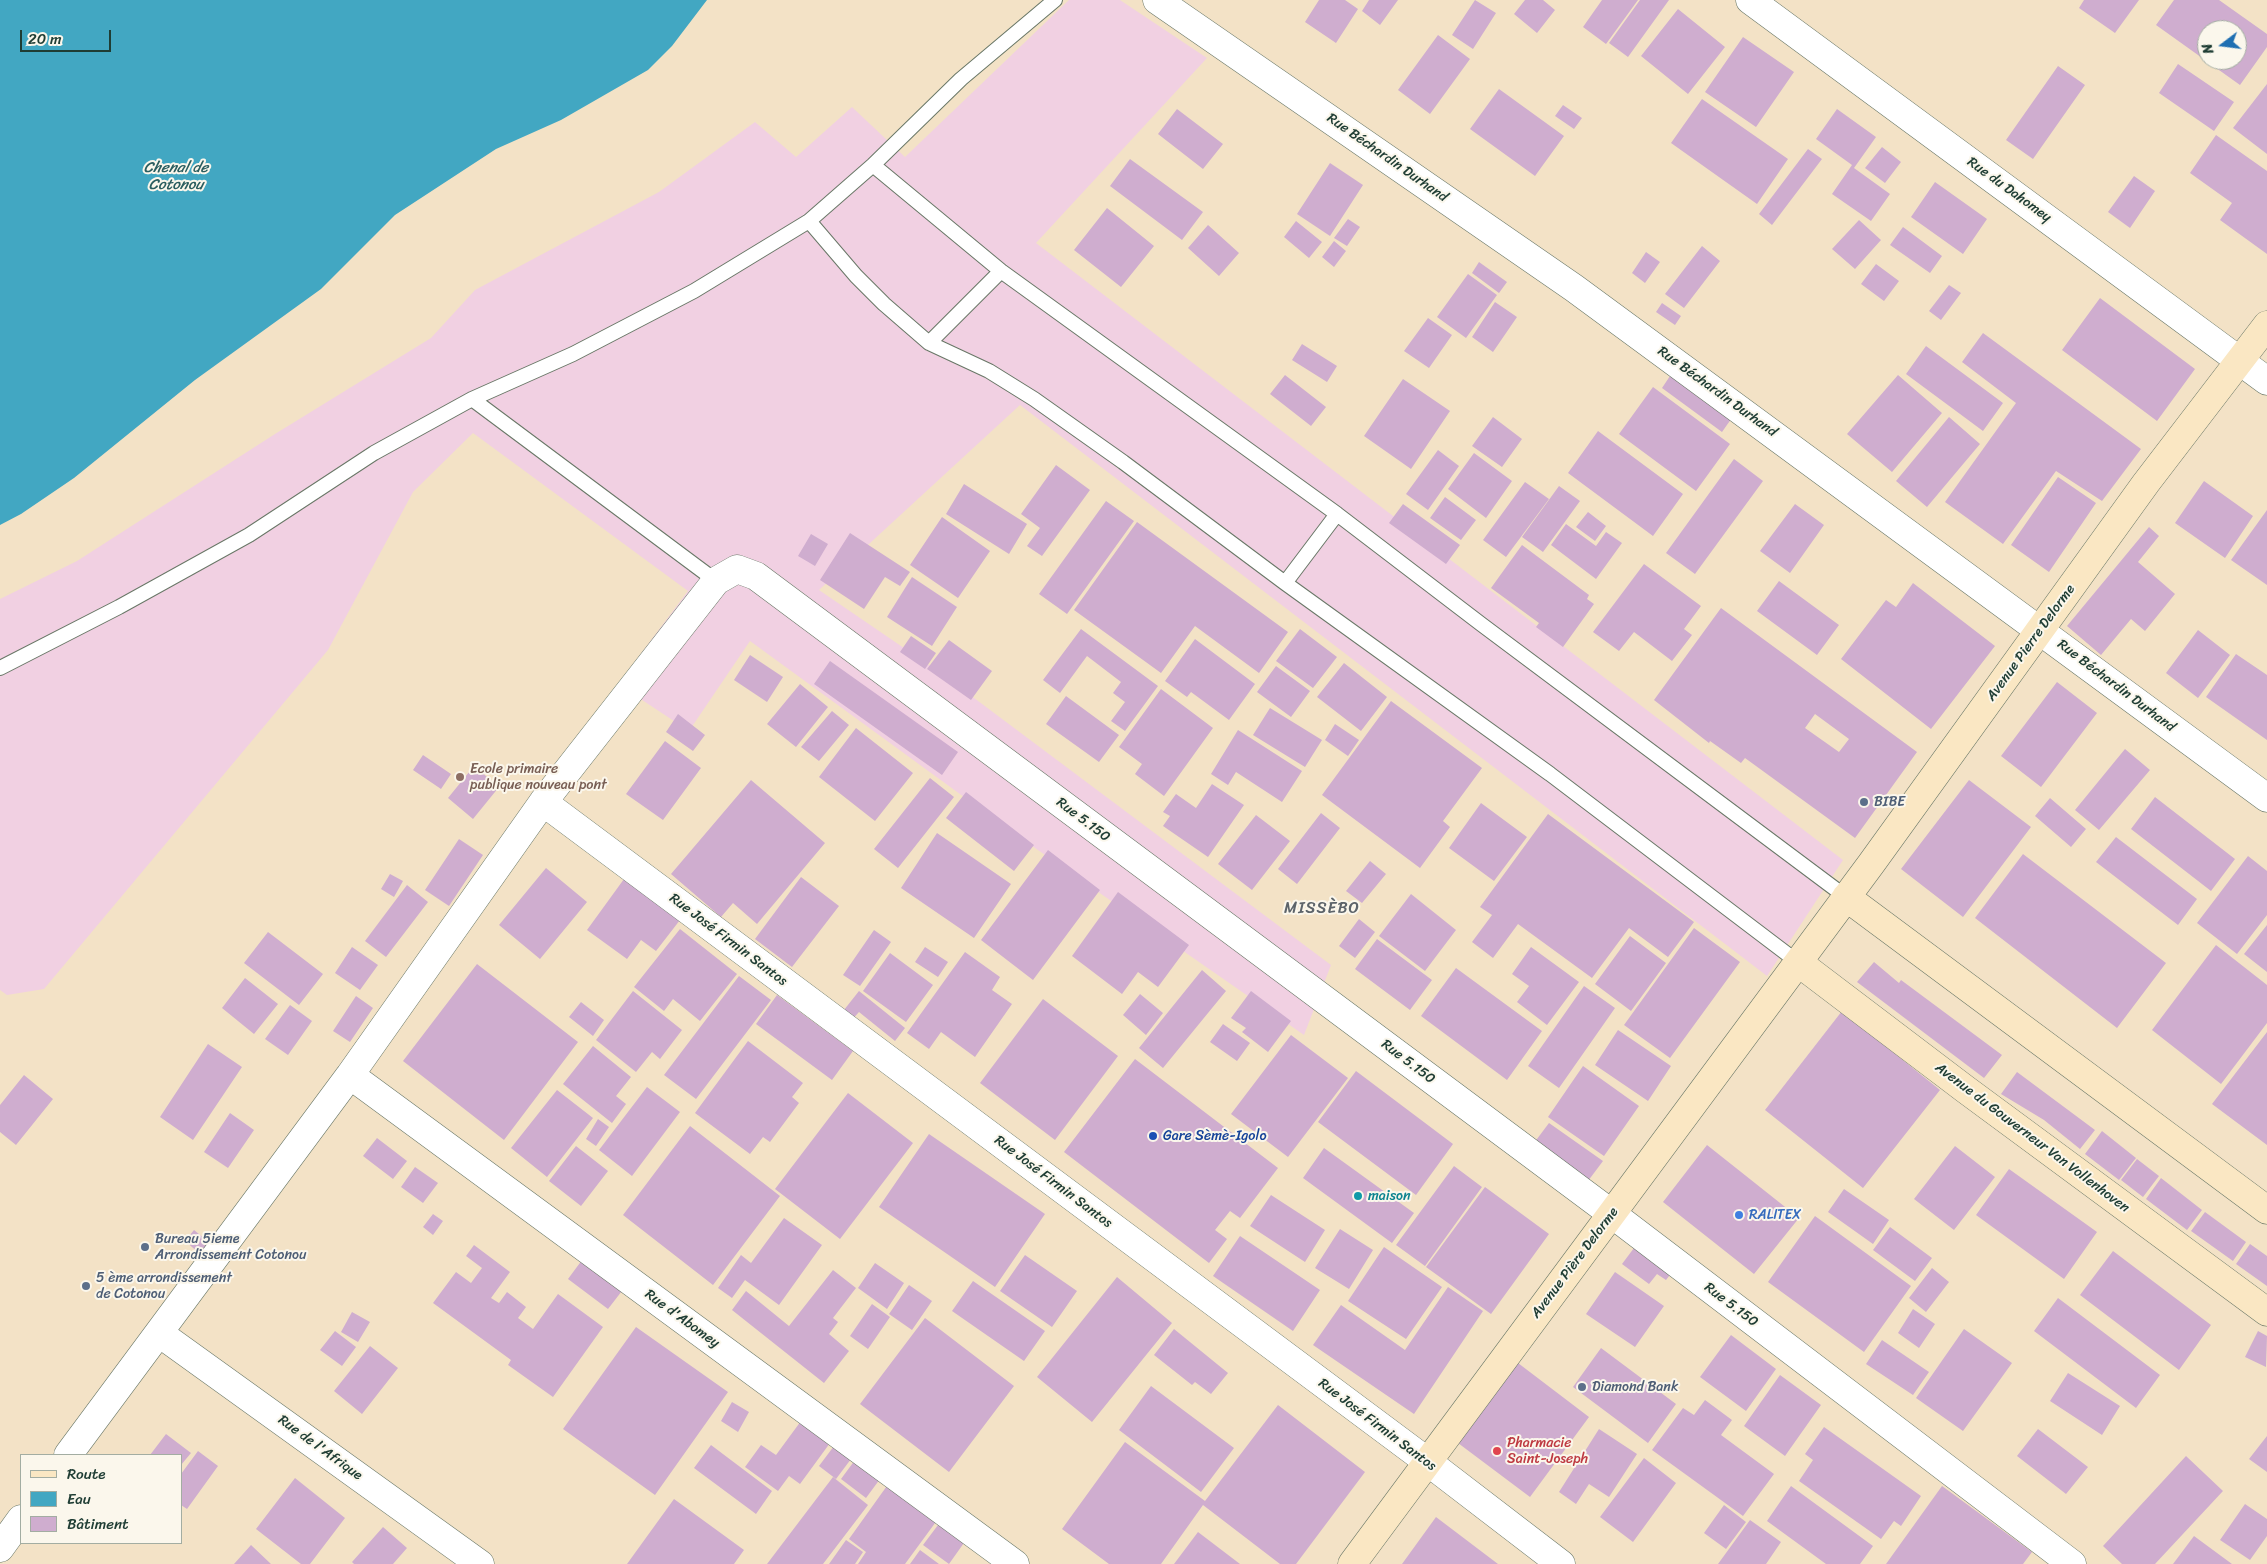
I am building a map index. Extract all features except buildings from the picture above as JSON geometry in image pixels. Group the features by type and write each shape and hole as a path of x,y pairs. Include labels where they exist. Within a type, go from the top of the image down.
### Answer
{"main road":[{"name":"Avenue Pierre Delorme","path":"1799,963 2146,484 2267,325"},
{"path":"1846,897 2267,1210"},
{"name":"Avenue Pière Delorme","path":"1352,1564 1799,963"},
{"name":"Avenue du Gouverneur Van Vollenhoven","path":"1799,963 1973,1095 2267,1312"}],"street":[{"name":"Rue Béchardin Durhand","path":"1157,0 1574,288 2267,798"},
{"name":"Rue du Dahomey","path":"1750,0 2267,381"},
{"path":"69,1454 350,1075 543,802 727,575"},
{"name":"Rue 5.150","path":"727,575 756,576 1612,1214 2072,1564"},
{"name":"Rue José Firmin Santos","path":"543,802 1428,1462 1561,1564"},
{"name":"Rue d'Abomey","path":"350,1075 1015,1564"},
{"name":"Rue de l'Afrique","path":"159,1333 480,1564"},
{"path":"0,1548 20,1520"}],"lane":[{"path":"0,668 119,607 249,535 374,453 472,398 573,354 694,291 809,221 873,165 961,79 1055,0"},
{"path":"873,165 1001,272 1338,514 1489,630 1846,897"},
{"path":"809,221 856,276 884,304 929,343 990,371 1034,398 1285,583 1550,774 1799,963"},
{"path":"929,343 1001,272"},
{"path":"472,398 727,575"},
{"path":"1285,583 1338,514"}],"shaded area":[{"path":"1069,0 1120,0 1207,58 1036,243 1843,860 1767,976 1020,405 819,590 942,674 1331,965 1304,1035 1012,832 750,641 689,731 618,684 688,591 473,433 413,492 328,650 44,989 7,995 0,990 0,599 77,561 275,434 431,338 475,290 659,192 755,122 796,157 852,107 905,157"}],"water":[{"name":"Chenal de Cotonou","path":"0,0 707,0 672,46 648,70 561,120 496,149 395,215 321,289 195,380 74,478 21,514 0,525"}],"place":[{"name":"Ecole primaire publique nouveau pont","path":"460,777"},
{"name":"BIBE","path":"1864,802"},
{"name":"Gare Sèmè-Igolo","path":"1153,1136"},
{"name":"maison","path":"1358,1196"},
{"name":"RALITEX","path":"1739,1215"},
{"name":"Bureau 5ieme Arrondissement Cotonou","path":"145,1247"},
{"name":"5 ème arrondissement de Cotonou","path":"86,1286"},
{"name":"Diamond Bank","path":"1582,1387"},
{"name":"Pharmacie Saint-Joseph","path":"1497,1451"}],"district":[{"name":"MISSÈBO","path":"1322,909"}]}
